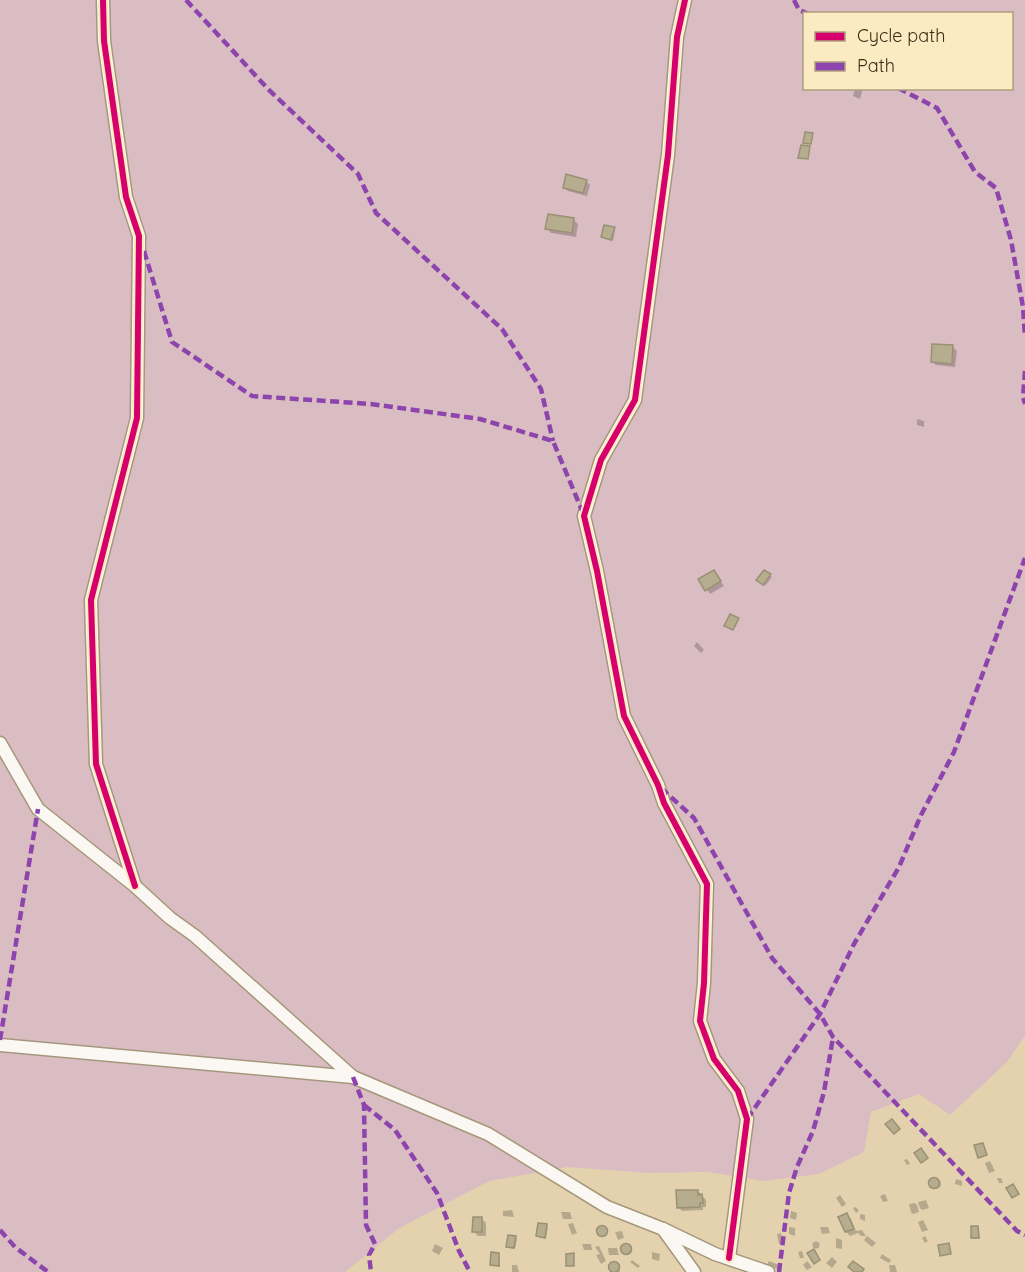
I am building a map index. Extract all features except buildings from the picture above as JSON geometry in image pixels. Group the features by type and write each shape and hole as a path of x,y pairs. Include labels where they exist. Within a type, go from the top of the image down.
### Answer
{"street":[{"path":"103,0 104,41 126,197 139,236 139,259 137,418 92,600 96,764 135,886"},
{"path":"685,0 677,37 668,155 635,400 601,460 585,516 624,716 658,785 664,803 707,884 708,912 700,1021 714,1059 738,1091 747,1119 729,1258"},
{"path":"0,743 38,809 195,936 353,1077"},
{"path":"0,1045 353,1077 488,1134 607,1207 768,1272"},
{"path":"663,1228 694,1272"}],"shaded area":[{"path":"0,0 1025,0 1025,1036 1006,1063 950,1115 919,1094 871,1112 864,1152 819,1174 764,1181 707,1172 648,1173 568,1167 489,1181 398,1229 345,1272 0,1272"}],"marked path":[{"path":"186,0 268,89 358,174 376,213 502,329 541,389 553,441"},
{"path":"794,0 799,10 804,12"},
{"path":"902,90 937,108 975,172 996,188 1011,240 1023,307 1025,337"},
{"path":"144,251 172,342 252,396 371,404 480,419 553,441 583,513"},
{"path":"1025,371 1023,397 1025,404"},
{"path":"747,1119 820,1014 854,944 899,867 921,815 954,752 1025,558"},
{"path":"661,788 694,818 772,958 820,1014 833,1037 1017,1231 1025,1235"},
{"path":"0,1040 38,809"},
{"path":"779,1272 789,1193 797,1167 813,1131 824,1092 833,1037"},
{"path":"353,1077 364,1105 366,1225 375,1244 369,1255 371,1272"},
{"path":"364,1105 395,1130 437,1193 459,1251 470,1272"},
{"path":"0,1230 15,1247 48,1272"}],"cycle path":[{"path":"103,0 104,41 126,197 139,236 137,418 91,600 96,764 135,886"},
{"path":"685,0 677,37 668,155 635,400 601,460 584,516 597,571 624,716 658,785 664,803 707,884 704,983 700,1021 714,1059 738,1091 747,1119 729,1258"}]}
